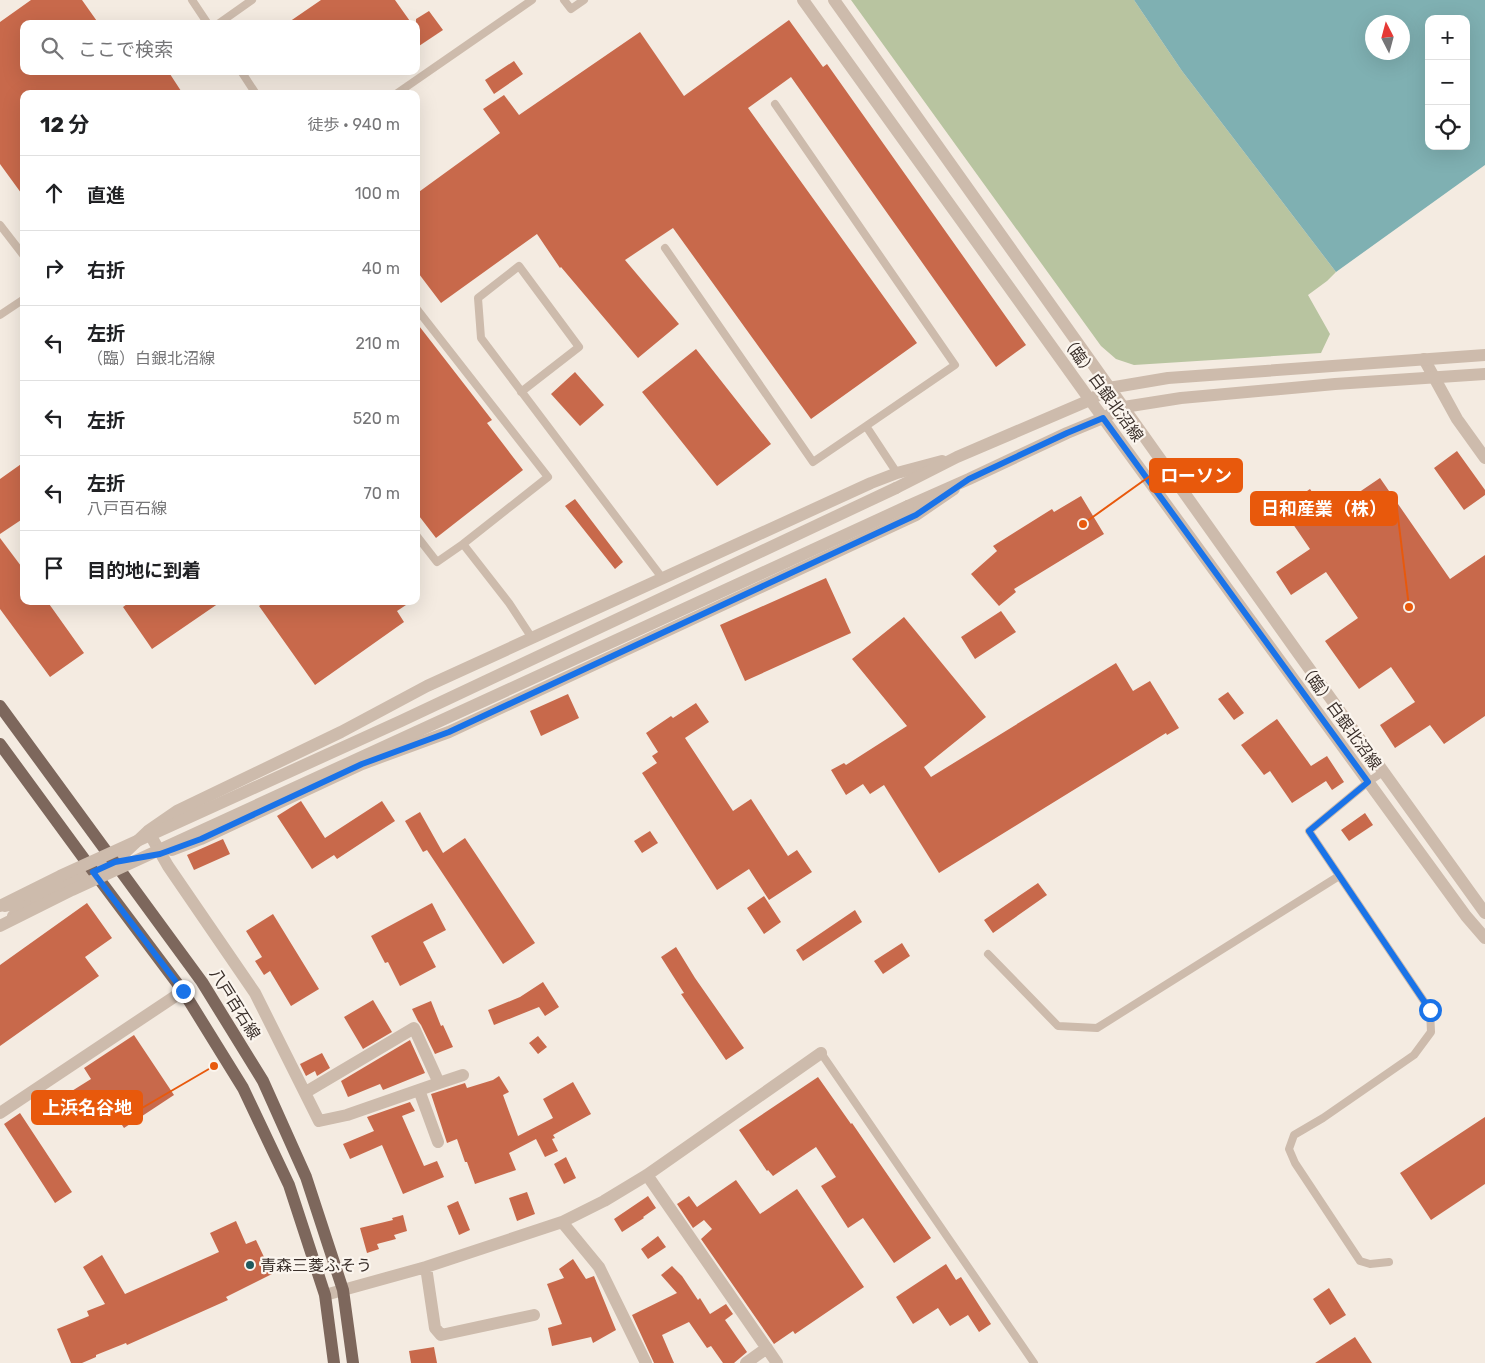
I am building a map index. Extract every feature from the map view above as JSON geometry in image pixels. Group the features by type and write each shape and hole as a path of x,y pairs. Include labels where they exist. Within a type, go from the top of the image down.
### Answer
{"main road":[{"name":"八戸百石線","path":"0,706 202,982 263,1081 306,1177 343,1290 353,1363"},
{"path":"0,744 183,991 243,1088 289,1185 325,1295 334,1363"}],"street":[{"name":"（臨）白銀北沼線","path":"803,0 1103,418 1466,916 1485,938"},
{"name":"（臨）白銀北沼線","path":"834,0 1485,913"},
{"path":"0,906 60,876 401,721 896,488 957,457 1090,400 1109,388 1168,378 1485,356"},
{"path":"1424,360 1457,419 1485,458"},
{"path":"0,926 72,890 1124,407 1181,398 1335,384 1485,374"},
{"path":"115,862 148,831 177,811 341,732 427,686 897,473 957,457"},
{"path":"0,926 36,899 115,862 160,854 201,839 362,764 449,732 699,617 916,515 969,479"},
{"path":"148,831 160,854 255,993 319,1121 347,1115 463,1075"},
{"path":"0,906 36,899"},
{"path":"0,1113 183,991"},
{"path":"306,1092 414,1028 439,1083"},
{"path":"325,1295 426,1267 562,1222 604,1201 647,1175 821,1053"},
{"path":"419,1090 438,1142"},
{"path":"647,1175 777,1363"},
{"path":"562,1222 599,1267 646,1363"},
{"path":"426,1267 435,1328 441,1335 534,1315"},
{"path":"746,1363 767,1348"}],"lane":[{"path":"192,0 205,20"},
{"path":"224,20 252,0"},
{"path":"402,90 532,0"},
{"path":"564,0 571,10 584,0"},
{"path":"244,75 253,90"},
{"path":"665,248 813,462 955,365 775,104"},
{"path":"0,225 20,251"},
{"path":"521,392 579,347 518,266 478,298 481,338 521,392 663,579"},
{"path":"0,315 20,302"},
{"path":"420,313 548,477 463,544 437,562 420,540"},
{"path":"866,426 897,473"},
{"path":"463,544 509,604 532,638"},
{"path":"1383,772 1368,782 1309,831 1430,1010 1431,1032 1414,1055 1323,1118 1294,1135 1289,1148 1295,1163 1360,1261 1370,1264 1388,1262"},
{"path":"988,954 1058,1026 1097,1028 1339,876"},
{"path":"821,1053 1034,1363"}],"green space":[{"path":"851,0 1134,0 1182,71 1336,272 1308,295 1330,334 1321,353 1134,365 1116,359 1101,346"}],"water":[{"path":"1134,0 1485,0 1485,165 1336,272 1182,71"}],"building":[{"path":"31,0 82,0 96,20 20,20 20,75 171,75 180,90 20,90 20,192 0,164 0,22"},
{"path":"321,0 395,0 409,20 292,20"},
{"path":"429,11 443,30 420,45 420,20 416,19"},
{"path":"789,20 823,67 827,64 1026,345 996,367 791,77 748,108 917,343 811,419 673,228 625,260 679,324 638,358 560,268 537,234 441,303 420,275 420,191 500,133 483,109 504,95 519,115 640,32 684,96"},
{"path":"514,61 523,74 494,94 485,80"},
{"path":"420,327 492,420 487,423 523,470 436,538 420,517"},
{"path":"696,349 771,444 717,486 642,392"},
{"path":"575,372 604,405 580,426 551,394"},
{"path":"1457,451 1485,490 1485,495 1464,510 1434,468"},
{"path":"20,465 20,521 0,534 0,479"},
{"path":"1380,478 1450,579 1485,555 1485,716 1444,744 1430,725 1395,748 1380,725 1415,702 1391,667 1359,689 1325,641 1358,618 1326,572 1291,595 1276,572 1310,549 1282,508 1310,489 1327,514"},
{"path":"1081,496 1104,534 1014,589 1016,592 999,606 971,574 997,551 993,546 1052,509 1054,512"},
{"path":"575,499 623,562 615,569 565,506"},
{"path":"0,538 20,565 20,605 50,605 84,653 50,677 0,609"},
{"path":"826,578 851,633 745,681 720,625"},
{"path":"126,605 216,605 152,649 123,607"},
{"path":"406,605 397,611 404,622 315,685 259,606"},
{"path":"1001,611 1016,632 975,659 961,637"},
{"path":"904,617 986,717 924,767 931,777 1116,663 1133,691 1150,681 1179,728 1167,735 1166,733 939,873 884,785 870,794 863,784 846,795 831,770 844,763 846,765 907,726 852,659"},
{"path":"1228,692 1244,713 1234,720 1218,699"},
{"path":"568,694 579,718 541,736 530,711"},
{"path":"696,703 709,722 685,738 733,811 751,799 788,856 797,850 812,872 769,900 749,869 717,890 642,773 657,763 652,756 658,752 646,733 671,716 673,718"},
{"path":"1277,719 1311,766 1327,756 1344,782 1332,790 1326,781 1292,803 1270,771 1264,775 1241,745"},
{"path":"301,801 325,838 382,801 395,821 337,859 334,855 312,869 277,816"},
{"path":"420,812 443,853 465,838 535,943 503,964 427,850 423,852 405,821"},
{"path":"1365,813 1373,825 1349,841 1341,830"},
{"path":"650,831 658,843 642,853 634,841"},
{"path":"223,839 230,854 194,870 187,855"},
{"path":"1038,883 1047,895 993,933 984,920"},
{"path":"764,896 781,922 764,934 747,908"},
{"path":"87,903 112,938 85,957 99,976 0,1046 0,965"},
{"path":"432,903 446,930 423,942 436,967 400,986 388,962 385,963 371,936"},
{"path":"855,910 862,922 803,961 796,950"},
{"path":"273,914 319,989 291,1006 270,971 264,975 255,961 262,957 246,931"},
{"path":"902,943 910,956 883,974 874,961"},
{"path":"676,947 695,978 744,1048 726,1060 681,994 684,993 661,957"},
{"path":"543,982 559,1007 545,1016 539,1007 494,1025 488,1010 520,997"},
{"path":"373,1000 392,1032 363,1049 344,1017"},
{"path":"431,1001 441,1026 443,1025 453,1047 435,1054 412,1009"},
{"path":"134,1035 174,1095 124,1128 100,1092 60,1118 51,1104 91,1079 84,1068"},
{"path":"538,1036 547,1047 538,1054 529,1043"},
{"path":"410,1040 425,1073 383,1090 380,1084 348,1097 341,1081"},
{"path":"322,1053 330,1068 317,1076 315,1071 306,1076 300,1064"},
{"path":"499,1076 509,1092 503,1095 518,1136 553,1118 543,1099 573,1082 591,1114 553,1135 555,1138 552,1139 558,1151 545,1157 536,1139 509,1153 516,1170 475,1184 457,1139 447,1143 431,1094 465,1083 467,1088 493,1080"},
{"path":"818,1077 931,1238 894,1263 863,1218 848,1228 821,1186 836,1177 816,1147 773,1176 767,1171 739,1130"},
{"path":"410,1102 415,1111 402,1116 424,1166 437,1161 444,1177 403,1194 382,1145 350,1159 343,1144 374,1131 367,1117"},
{"path":"20,1113 72,1192 55,1203 4,1124"},
{"path":"1485,1117 1485,1184 1431,1220 1400,1173"},
{"path":"566,1157 576,1178 564,1184 554,1164"},
{"path":"736,1180 760,1214 797,1189 864,1287 795,1334 793,1331 774,1344 701,1239 712,1229 704,1220 693,1228 677,1204 689,1196 697,1207"},
{"path":"527,1192 535,1214 517,1221 509,1198"},
{"path":"648,1196 656,1208 622,1232 614,1219"},
{"path":"458,1201 470,1230 459,1235 447,1206"},
{"path":"403,1215 407,1231 394,1235 396,1239 377,1244 379,1249 367,1253 360,1228 393,1220 392,1218"},
{"path":"236,1221 246,1244 256,1240 272,1274 226,1297 228,1300 127,1345 126,1343 96,1355 96,1357 82,1363 71,1363 57,1329 89,1316 87,1311 105,1304 83,1267 102,1255 125,1294 219,1252 210,1233"},
{"path":"658,1236 666,1247 648,1259 641,1249"},
{"path":"573,1259 586,1279 594,1276 616,1330 593,1343 591,1337 552,1346 548,1328 562,1324 547,1284 564,1278 559,1269"},
{"path":"946,1264 956,1280 961,1277 991,1324 979,1332 968,1315 950,1326 938,1308 913,1324 896,1297"},
{"path":"672,1266 682,1276 698,1300 700,1298 710,1314 726,1304 733,1314 725,1320 747,1352 734,1363 723,1363 711,1346 707,1348 689,1322 662,1335 674,1363 654,1363 632,1315 677,1293 661,1275"},
{"path":"1329,1288 1346,1315 1330,1325 1313,1299"},
{"path":"1355,1337 1372,1363 1315,1363"},
{"path":"434,1347 437,1363 411,1363 409,1351"}],"place":[{"name":"ローソン","path":"1083,524"},
{"name":"日和産業（株）","path":"1409,607"},
{"name":"上浜名谷地","path":"214,1066"},
{"name":"青森三菱ふそう","path":"250,1265"}],"route":[{"path":"183,991 93,872 115,862 160,854 201,839 362,764 449,732 916,515 969,479 1103,418 1368,782 1309,831 1430,1010"}]}
